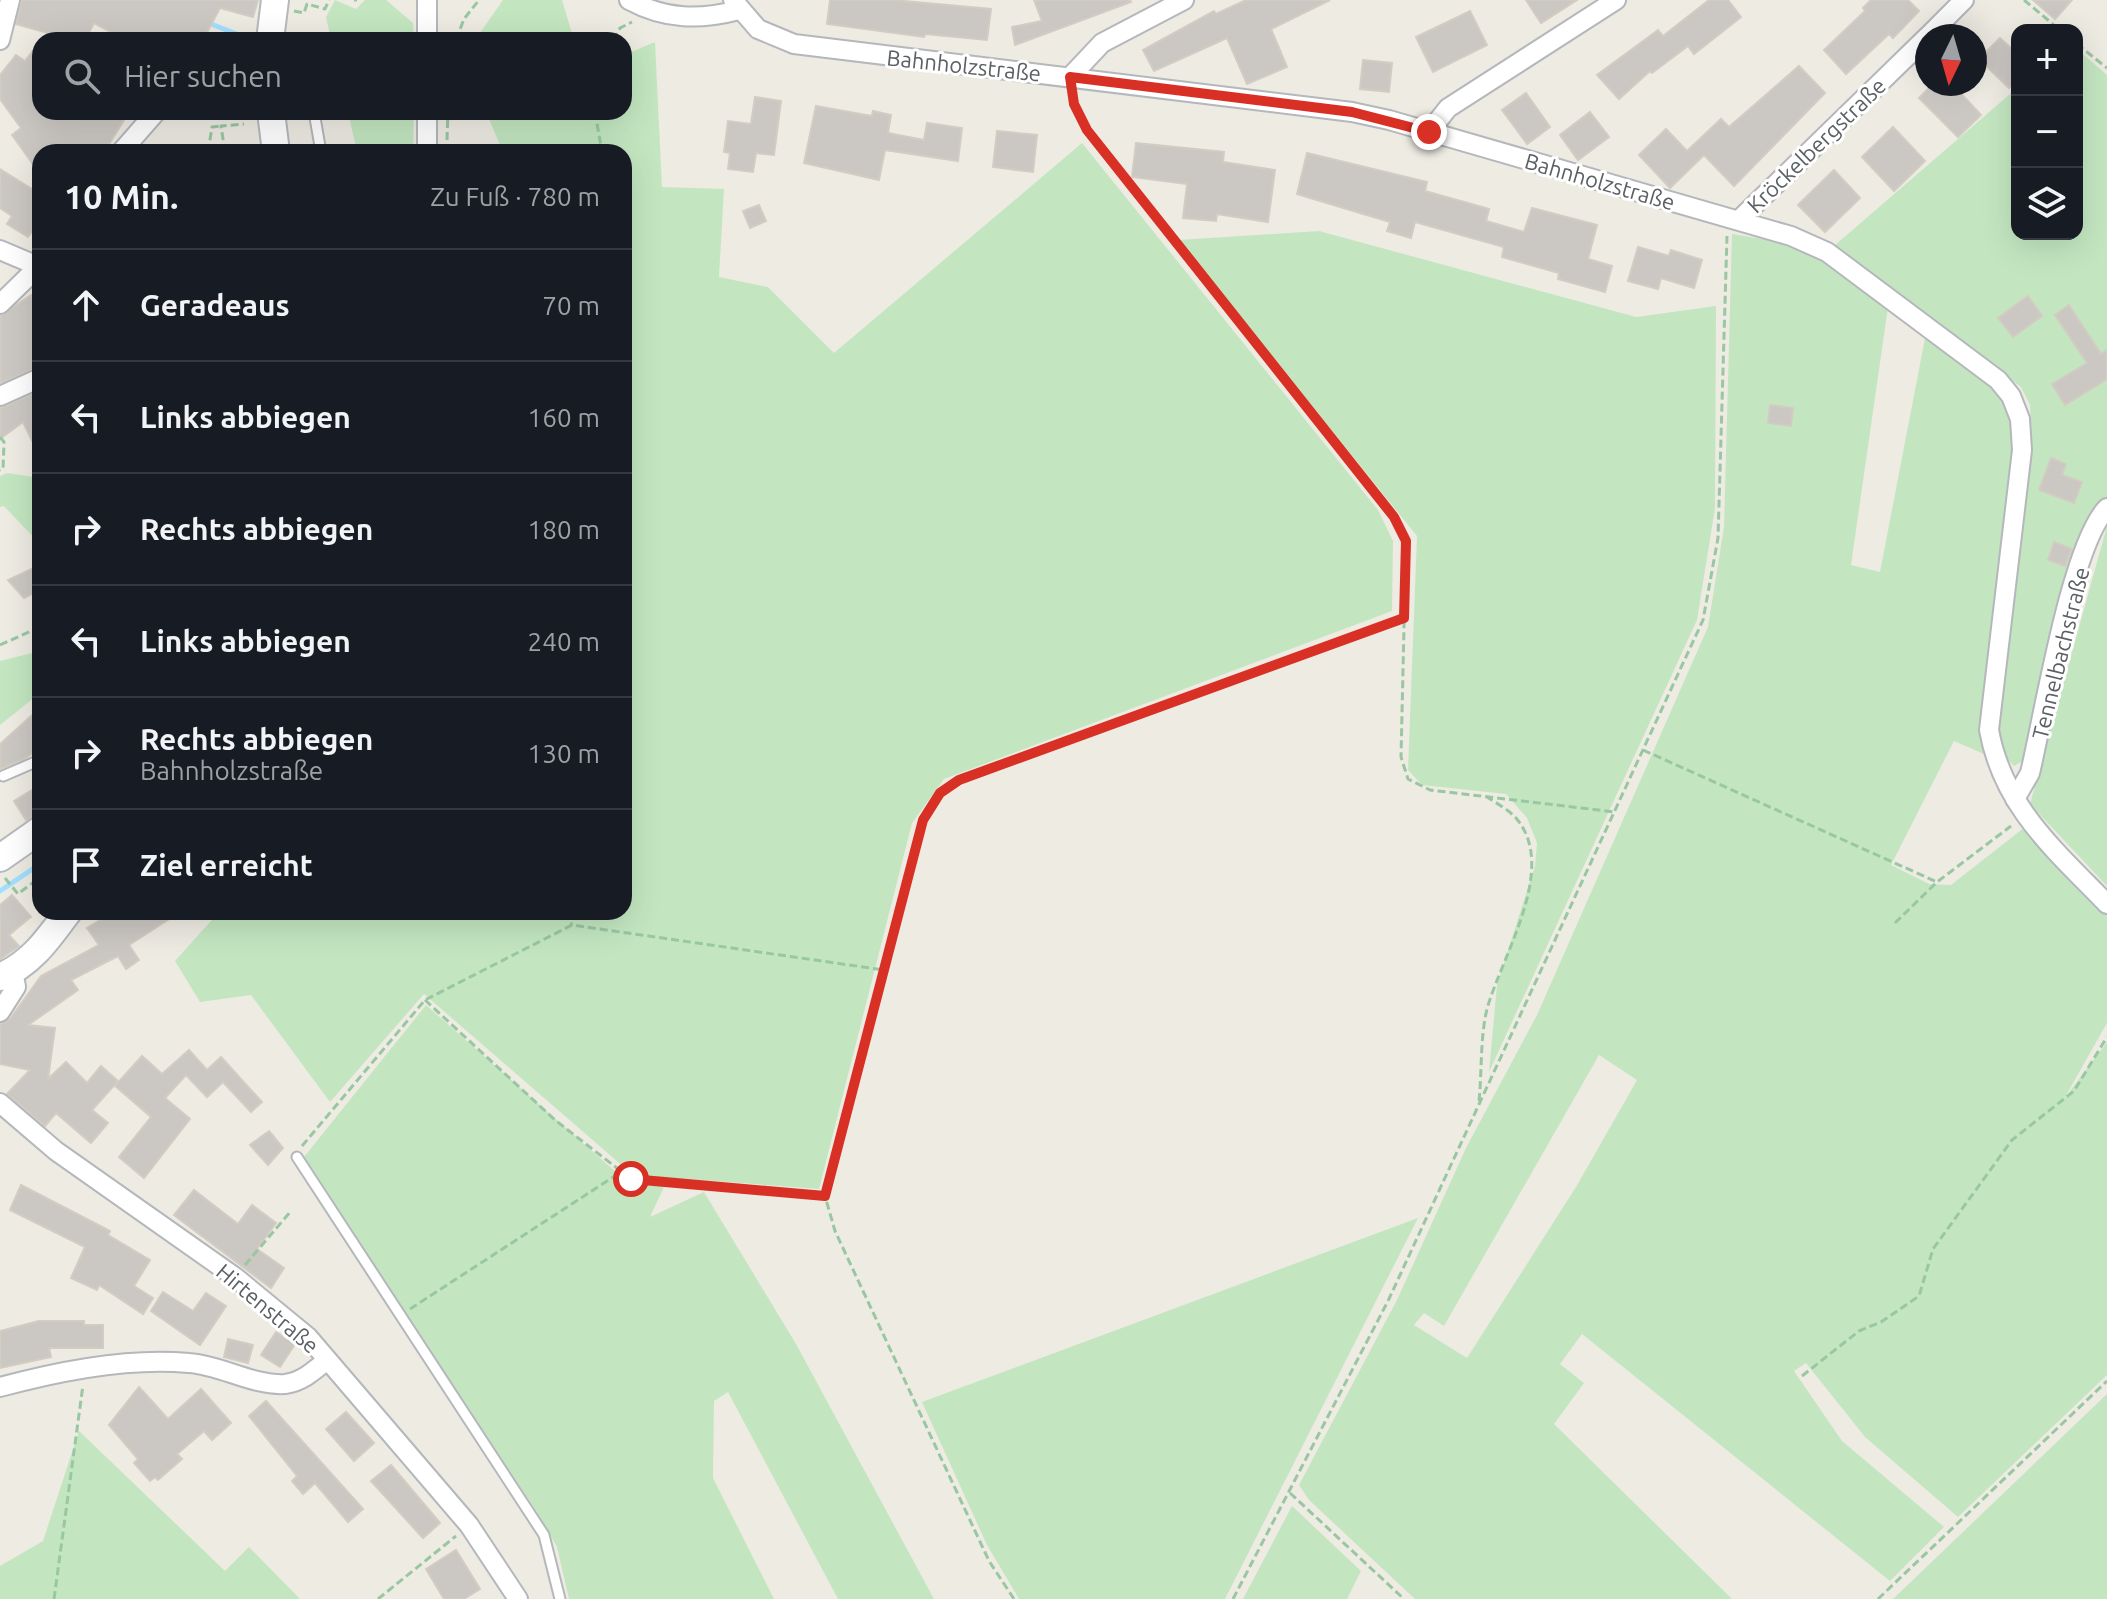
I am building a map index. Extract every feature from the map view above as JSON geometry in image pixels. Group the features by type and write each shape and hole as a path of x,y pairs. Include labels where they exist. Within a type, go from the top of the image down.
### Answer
{"main road":[{"path":"273,32 283,5"},
{"path":"272,120 275,144"},
{"path":"3,868 32,838"},
{"path":"7,974 35,954 62,920"}],"street":[{"path":"0,40 10,0"},
{"path":"427,0 427,32"},
{"name":"Bahnholzstraße","path":"629,0 649,10 689,18 736,5 769,36 794,44 948,66 1070,77 1352,112 1739,220 1827,252 1981,366 2011,396 2020,419 2022,450 1989,730 1993,753 2019,808 2107,904"},
{"path":"1070,77 1102,43 1184,0"},
{"path":"1429,132 1448,108 1616,0"},
{"name":"Kröckelbergstraße","path":"1939,24 1964,0"},
{"name":"Kröckelbergstraße","path":"1739,220 1915,48"},
{"path":"128,144 149,120"},
{"path":"427,120 427,144"},
{"path":"0,250 32,264"},
{"path":"0,304 32,274"},
{"path":"0,396 32,382"},
{"name":"Tennelbachstraße","path":"2019,808 2078,573 2098,518 2107,508"},
{"path":"0,1012 16,987 7,974"},
{"name":"Hirtenstraße","path":"0,1103 56,1151 235,1277 308,1337 469,1525 518,1599"},
{"path":"0,1387 85,1370 139,1363 188,1362 282,1384 306,1377 327,1360"}],"lane":[{"path":"315,120 320,144"},
{"path":"3,776 32,763"},
{"path":"297,1157 544,1535 560,1599"}],"path":[{"path":"283,5 304,13 307,4 325,9 329,0"},
{"path":"459,32 464,19 479,0"},
{"path":"2024,0 2053,24"},
{"path":"2083,49 2107,68"},
{"path":"1070,77 1074,104 1087,130 1394,517 1406,541 1401,757 1408,779 1430,790 1615,812"},
{"path":"447,141 448,120"},
{"path":"596,120 601,144"},
{"path":"209,144 212,127 244,124"},
{"path":"221,126 224,144"},
{"path":"1233,1599 1388,1301 1703,620 1718,538 1725,240 1739,220"},
{"path":"0,437 4,442 3,469 0,470"},
{"path":"1014,1599 989,1561 835,1231 825,1196 923,820 940,793 959,780 1023,754 1404,618"},
{"path":"0,645 32,631"},
{"path":"1643,750 1937,882"},
{"path":"1479,1105 1486,1012 1530,889 1534,861 1529,838 1514,816 1483,795"},
{"path":"1895,923 2019,808"},
{"path":"3,868 18,894 32,883"},
{"path":"569,920 572,925"},
{"path":"297,1157 307,1139 425,1000 572,925 884,970"},
{"path":"425,1000 555,1120 631,1179 825,1196"},
{"path":"1802,1376 1859,1331 1881,1322 1919,1296 1933,1249 2012,1140 2074,1091 2107,1037"},
{"path":"401,1315 621,1172"},
{"path":"235,1277 291,1211"},
{"path":"54,1599 85,1370"},
{"path":"1878,1599 2107,1381"},
{"path":"1290,1493 1404,1599"},
{"path":"378,1599 469,1525"}],"green space":[{"path":"335,0 356,9 365,0 386,0 413,23 414,32 329,32 326,17"},
{"path":"503,0 562,0 572,32 481,32"},
{"path":"655,42 662,187 724,189 719,277 768,287 834,353 1082,143 1378,510 1393,541 1392,611 944,779 912,823 819,1189 633,1175 424,994 330,1102 251,995 200,1002 175,961 212,920 632,920 632,144 500,144 489,120 632,120 632,52"},
{"path":"2083,54 2107,75 2107,501 2028,758 2014,766 1999,751 1995,722 2032,443 2030,405 2021,387 1834,246 2011,93 2011,240 2083,240"},
{"path":"350,120 414,120 413,144 355,144"},
{"path":"1319,231 1636,317 1716,306 1715,508 1697,620 1489,1072 1497,985 1535,866 1537,843 1527,818 1506,794 1422,785 1408,770 1417,536 1178,240"},
{"path":"1732,234 1800,245 1888,307 1851,565 1880,572 1926,333 2008,397 2016,420 1984,754 1954,741 1891,865 1929,884 1951,885 2025,827 2107,908 2107,1023 2064,1099 2107,1042 2107,1375 1958,1517 1865,1437 1806,1363 1794,1371 1842,1441 1944,1527 1890,1581 1582,1334 1560,1364 1584,1383 1554,1424 1732,1599 1415,1599 1309,1500 1299,1485 1397,1300 1466,1148 1537,1015 1708,627 1724,527","holes":["1599,1055 1637,1080 1576,1187 1467,1358 1414,1325 1424,1313 1444,1326"]},
{"path":"7,473 32,477 32,536 4,506 0,507 0,476"},
{"path":"2107,526 2107,886 2030,804"},
{"path":"32,653 32,699 0,725 0,661"},
{"path":"426,1005 625,1180 664,1187 650,1217 704,1192 796,1344 934,1599 838,1599 728,1392 714,1401 713,1478 774,1599 569,1599 557,1547 535,1509 304,1157"},
{"path":"1418,1218 1225,1599 1019,1599 987,1545 922,1402"},
{"path":"2107,1394 2107,1599 1893,1599"},
{"path":"79,1431 225,1571 249,1547 300,1599 0,1599 0,1566 43,1541"},
{"path":"1292,1506 1361,1571 1347,1599 1243,1599"}],"building":[{"path":"22,0 258,0 253,17 220,8 207,32 111,32 94,23 89,32 44,32 16,24"},
{"path":"830,0 893,0 991,9 987,40 925,34 924,37 827,24"},
{"path":"1034,0 1131,2 1015,45 1012,27 1042,21"},
{"path":"1246,0 1330,0 1271,29 1287,67 1247,84 1227,38 1154,71 1143,50 1214,11 1216,14"},
{"path":"1526,0 1577,0 1541,23"},
{"path":"1709,0 1728,0 1741,17 1694,54 1688,46 1652,73 1650,71 1619,99 1597,75 1658,30 1663,36"},
{"path":"1871,0 1908,0 1919,11 1893,38 1889,34 1846,74 1824,50 1865,11 1863,8"},
{"path":"2033,0 2072,0 2055,19"},
{"path":"1470,11 1487,45 1433,72 1416,37"},
{"path":"2000,38 2011,48 2009,88 1987,67 1987,51"},
{"path":"32,52 32,120 124,120 109,144 32,144 32,163 12,135 21,128 0,99 0,75 16,55 25,61"},
{"path":"1363,60 1392,63 1389,92 1360,89"},
{"path":"1799,66 1825,93 1734,186 1704,155 1670,188 1639,155 1666,129 1687,151 1721,119 1729,127"},
{"path":"1526,93 1550,127 1527,144 1502,110"},
{"path":"1963,96 1981,115 1958,137 1919,98"},
{"path":"755,97 781,101 774,155 756,153 753,172 728,169 730,153 724,152 728,121 751,124"},
{"path":"816,106 872,116 873,111 891,115 888,133 924,140 927,123 962,128 958,161 885,150 879,180 804,163"},
{"path":"1590,112 1609,137 1578,160 1560,135"},
{"path":"1893,127 1925,161 1894,191 1862,157"},
{"path":"997,131 1037,135 1033,172 993,167"},
{"path":"1136,143 1224,152 1223,162 1275,170 1268,222 1217,214 1216,221 1183,218 1187,184 1132,177"},
{"path":"1307,153 1427,182 1425,191 1489,209 1486,221 1524,232 1532,208 1597,225 1588,259 1612,266 1605,292 1558,279 1559,273 1502,257 1504,247 1415,222 1411,238 1387,231 1390,222 1297,194"},
{"path":"0,169 32,189 32,231 28,237 7,224 12,216 0,208"},
{"path":"1834,170 1860,198 1825,232 1798,205"},
{"path":"759,205 766,221 750,228 743,211"},
{"path":"1638,247 1669,256 1671,250 1702,260 1694,288 1661,278 1658,289 1628,281"},
{"path":"31,295 32,369 0,383 0,316"},
{"path":"2028,296 2042,316 2013,337 1998,318"},
{"path":"2069,305 2101,354 2107,350 2107,379 2065,405 2052,384 2087,363 2055,315"},
{"path":"32,394 32,441 23,422 0,439 0,408"},
{"path":"1770,405 1793,408 1791,426 1768,423"},
{"path":"2051,458 2066,464 2062,475 2082,482 2074,503 2039,490"},
{"path":"2054,542 2072,549 2065,566 2048,560"},
{"path":"32,569 32,594 24,598 8,580"},
{"path":"32,715 32,753 0,769 0,744"},
{"path":"32,790 32,817 26,820 14,801"},
{"path":"12,895 31,917 9,935 19,946 0,959 0,905"},
{"path":"100,920 168,920 129,945 139,960 126,969 118,956 71,980 78,990 28,1025 55,1028 48,1079 66,1062 87,1083 101,1066 118,1081 92,1110 108,1123 91,1143 56,1113 45,1126 7,1094 30,1070 0,1064 0,1024 10,1019 41,976 99,945 87,928"},
{"path":"189,1050 207,1070 221,1057 262,1102 251,1112 223,1082 207,1097 186,1075 165,1098 190,1119 144,1178 119,1157 151,1117 115,1086 142,1056 162,1074"},
{"path":"269,1131 283,1148 268,1165 250,1145"},
{"path":"21,1185 110,1231 108,1235 150,1260 134,1286 153,1298 143,1314 99,1285 97,1290 71,1278 85,1247 10,1210"},
{"path":"194,1190 238,1224 252,1205 276,1223 257,1249 284,1268 271,1288 174,1215"},
{"path":"163,1292 193,1311 206,1293 226,1306 200,1345 151,1311"},
{"path":"39,1321 84,1321 84,1325 103,1325 103,1348 49,1348 51,1357 0,1368 0,1331"},
{"path":"276,1332 295,1344 280,1367 261,1355"},
{"path":"228,1339 253,1345 248,1363 224,1357"},
{"path":"139,1387 168,1419 201,1389 231,1423 212,1440 204,1431 177,1454 182,1459 158,1480 155,1477 150,1481 134,1463 138,1459 109,1425"},
{"path":"266,1401 363,1509 348,1522 315,1483 303,1494 292,1481 297,1476 249,1416"},
{"path":"346,1412 374,1443 354,1461 326,1429"},
{"path":"391,1465 440,1523 423,1538 371,1481"},
{"path":"456,1550 480,1589 464,1599 444,1599 426,1569"}],"waterway":[{"path":"206,22 231,32"},
{"path":"0,891 32,869"}],"route":[{"path":"631,1179 825,1196 923,820 940,793 959,780 1023,754 1404,618 1406,541 1394,517 1087,130 1074,104 1070,77 1352,112 1429,132"}]}
